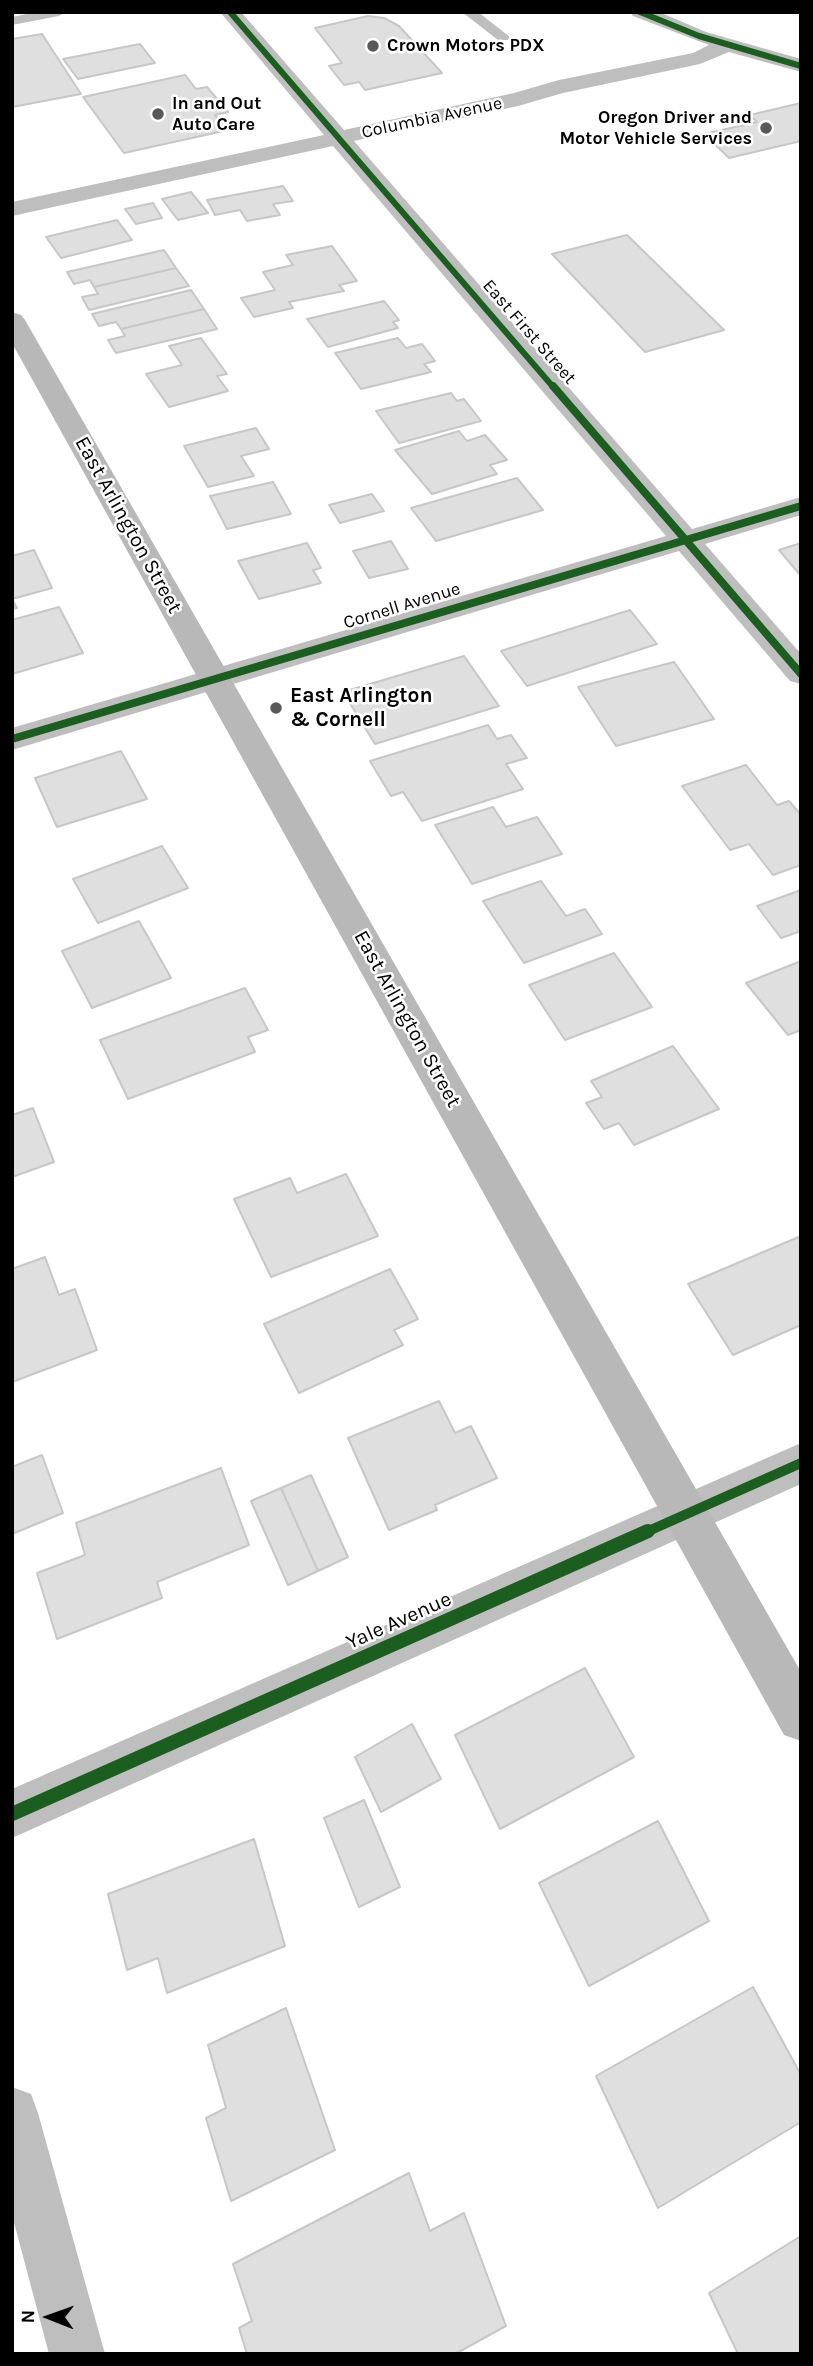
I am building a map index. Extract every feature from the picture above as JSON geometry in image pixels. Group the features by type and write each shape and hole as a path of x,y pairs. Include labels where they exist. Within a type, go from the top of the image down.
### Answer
{"main road":[{"name":"East Arlington Street","path":"12,320 801,1718"}],"street":[{"name":"East First Street","path":"230,12 801,674"},
{"path":"640,12 726,45 801,66"},
{"name":"Columbia Avenue","path":"12,209 700,58 726,45"},
{"name":"Cornell Avenue","path":"12,739 801,506"},
{"name":"Yale Avenue","path":"12,1814 801,1463"},
{"path":"12,2113 77,2354"}],"lane":[{"path":"12,22 59,12"},
{"path":"469,12 503,37"}],"building":[{"name":"Crown Motors PDX","path":"368,16 384,18 399,26 442,73 365,90 359,82 344,85 329,66 342,63 315,28"},
{"path":"42,34 81,94 12,107 12,39"},
{"path":"140,44 155,63 78,79 63,59"},
{"name":"In and Out Auto Care","path":"185,75 196,89 207,87 228,112 215,115 228,130 124,153 83,97"},
{"name":"Oregon Driver and Motor Vehicle Services","path":"801,103 801,141 729,158 704,134 757,122 750,115"},
{"path":"283,186 293,201 273,204 280,215 247,221 240,210 215,215 207,200"},
{"path":"191,192 208,213 178,220 162,199"},
{"path":"153,203 162,218 136,224 125,209"},
{"path":"117,220 132,240 61,258 46,237"},
{"path":"627,235 724,330 645,352 552,254"},
{"path":"332,246 357,281 339,285 344,291 289,302 293,308 254,317 241,298 275,290 263,272 293,265 286,255"},
{"path":"164,250 176,268 94,287 90,280 74,284 67,272"},
{"path":"176,268 189,286 89,310 82,297 98,294 94,287"},
{"path":"191,290 204,309 121,329 116,322 99,326 92,314"},
{"path":"384,301 399,320 393,322 398,328 328,347 307,319"},
{"path":"204,309 217,329 116,353 108,340 125,336 121,329"},
{"path":"201,338 227,374 217,376 228,391 169,407 146,374 182,365 169,346"},
{"path":"398,338 406,348 422,344 435,361 424,364 431,372 361,389 335,353"},
{"path":"451,393 457,401 464,399 481,421 399,443 376,411"},
{"path":"256,428 269,449 241,456 254,476 208,487 184,446"},
{"path":"459,431 467,441 485,435 507,460 490,465 497,474 432,494 395,450"},
{"path":"517,478 543,510 436,541 411,508"},
{"path":"273,482 291,514 227,529 210,496"},
{"path":"372,494 384,511 340,523 329,505"},
{"path":"391,541 408,569 369,578 353,551"},
{"path":"307,543 321,568 313,570 321,583 259,599 238,561"},
{"path":"801,543 801,576 779,550"},
{"path":"34,550 52,588 12,599 12,556"},
{"path":"59,607 83,653 12,674 12,620"},
{"path":"630,610 657,644 527,686 501,651"},
{"path":"464,656 499,706 375,744 343,692"},
{"path":"674,662 714,719 616,746 578,687"},
{"path":"488,725 497,739 511,735 527,758 506,764 523,789 422,821 403,792 391,796 370,761"},
{"path":"121,751 147,799 57,827 35,778"},
{"path":"746,765 777,805 789,801 801,815 801,865 773,875 749,844 730,850 682,786"},
{"path":"493,807 506,827 537,817 562,854 472,884 435,825"},
{"path":"162,846 188,888 98,923 73,879"},
{"path":"541,881 566,916 585,909 602,934 524,963 483,901"},
{"path":"801,890 801,931 781,938 757,906"},
{"path":"139,921 171,978 92,1008 62,951"},
{"path":"614,953 652,1007 565,1040 529,985"},
{"path":"801,961 801,1030 788,1035 746,983"},
{"path":"245,988 268,1030 248,1037 255,1052 128,1099 100,1040"},
{"path":"673,1046 719,1109 634,1145 619,1123 604,1129 586,1103 602,1097 591,1081"},
{"path":"33,1108 54,1162 12,1177 12,1115"},
{"path":"346,1174 378,1236 271,1277 234,1199 290,1178 297,1193"},
{"path":"801,1236 801,1325 733,1355 688,1284"},
{"path":"45,1257 59,1295 75,1289 97,1350 12,1382 12,1269"},
{"path":"390,1269 418,1319 394,1330 403,1345 299,1393 264,1324"},
{"path":"439,1401 455,1433 471,1426 497,1478 435,1505 437,1510 389,1530 348,1438"},
{"path":"42,1455 63,1513 12,1534 12,1467"},
{"path":"221,1468 249,1545 157,1582 162,1598 57,1639 37,1573 85,1555 76,1523"},
{"path":"311,1475 348,1557 318,1571 281,1488"},
{"path":"281,1488 318,1571 288,1585 251,1501"},
{"path":"585,1668 634,1757 500,1829 455,1735"},
{"path":"412,1724 441,1779 381,1812 355,1757"},
{"path":"364,1800 400,1887 359,1907 324,1818"},
{"path":"658,1821 709,1921 589,1986 539,1883"},
{"path":"254,1839 285,1946 167,1993 158,1958 127,1970 108,1894"},
{"path":"753,1987 801,2075 801,2122 658,2208 596,2076"},
{"path":"286,2008 335,2150 231,2201 206,2118 226,2108 208,2045"},
{"path":"409,2173 430,2231 464,2213 506,2326 455,2354 247,2354 239,2328 252,2321 233,2264"},
{"path":"801,2236 801,2354 738,2354 709,2293"}],"cycle path":[{"path":"230,12 801,674"},
{"path":"640,12 699,36 801,66"},
{"path":"12,739 801,506"},
{"path":"12,1814 801,1463"}],"place":[{"name":"Crown Motors PDX","path":"373,46"},
{"name":"In and Out Auto Care","path":"158,114"},
{"name":"Oregon Driver and Motor Vehicle Services","path":"766,128"},
{"name":"East Arlington & Cornell","path":"276,708"}]}
